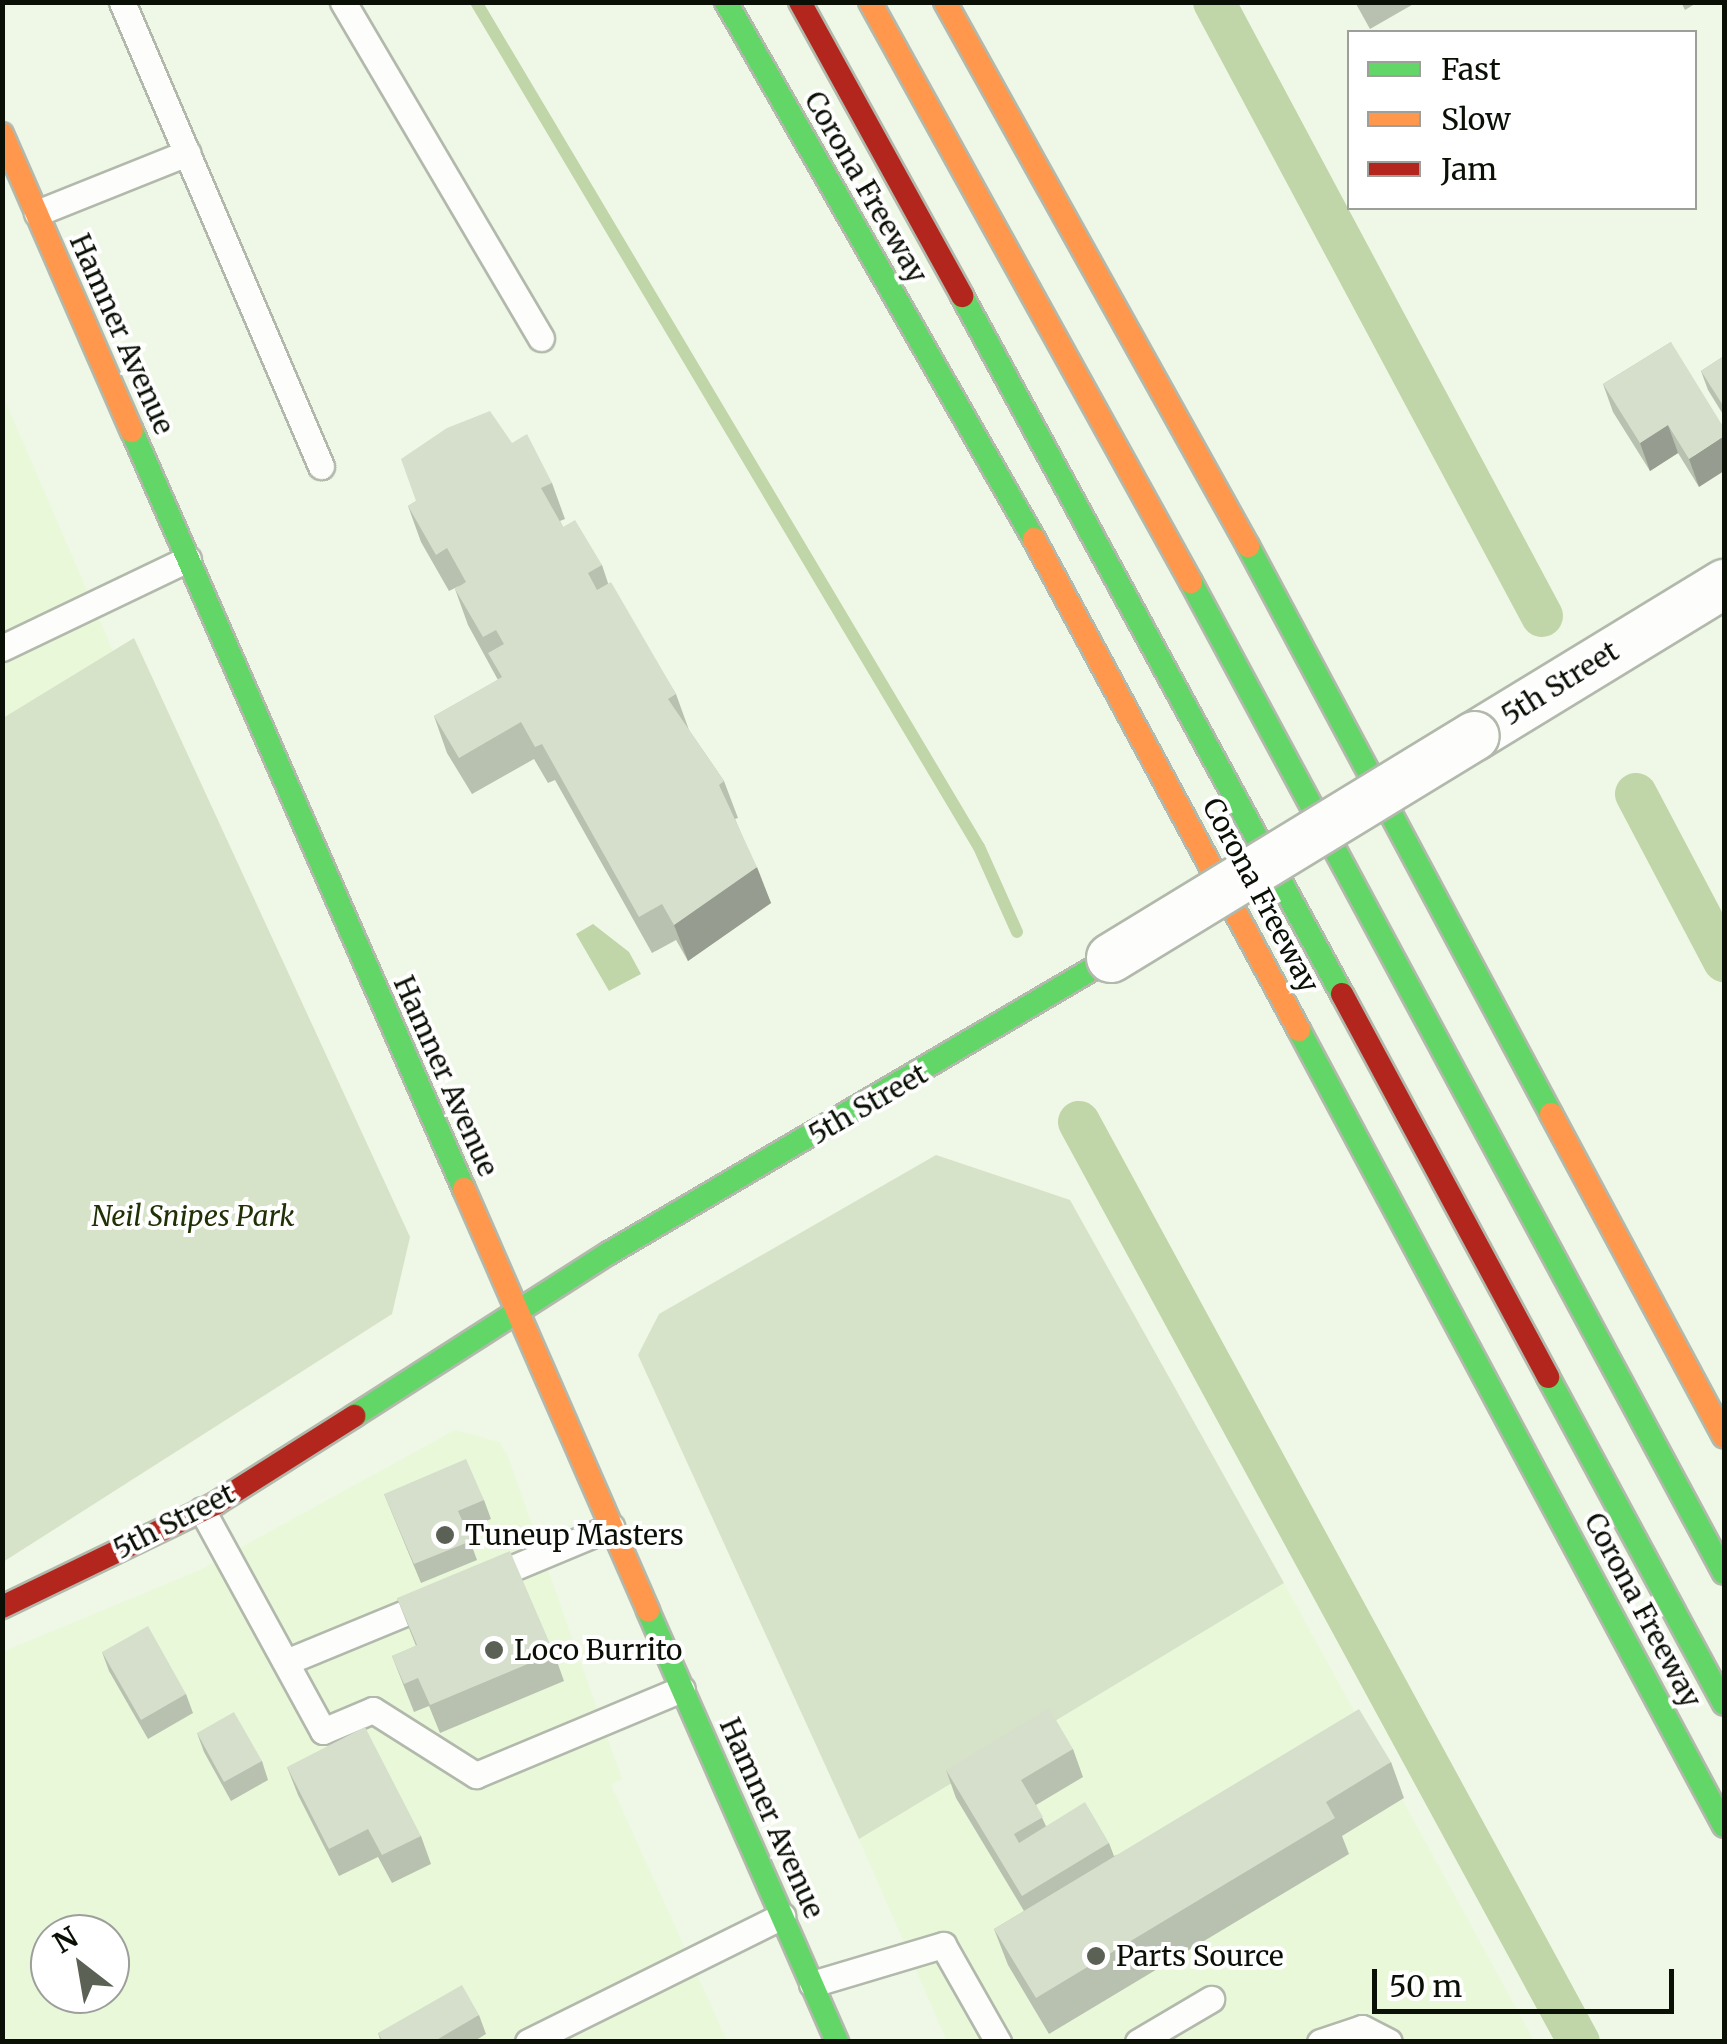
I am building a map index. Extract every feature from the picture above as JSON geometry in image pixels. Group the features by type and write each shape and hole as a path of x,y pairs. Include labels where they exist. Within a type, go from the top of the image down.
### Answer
{"main road":[{"name":"Corona Freeway","path":"726,2 1064,592 1724,1826"},
{"path":"800,2 1156,648 1724,1704"},
{"path":"870,2 1219,634 1724,1574"},
{"path":"945,2 1225,504 1724,1438"},
{"name":"Hamner Avenue","path":"2,134 837,2042"},
{"name":"5th Street","path":"2,1607 202,1510 516,1312 1111,958"}],"street":[{"name":"5th Street","path":"1111,958 1724,584"}],"lane":[{"path":"122,2 322,466"},
{"path":"343,2 541,338"},
{"path":"37,214 187,153"},
{"path":"2,648 188,559"},
{"path":"202,1510 323,1731 373,1710 476,1775 682,1689"},
{"path":"286,1662 610,1528"},
{"path":"528,2042 782,1916"},
{"path":"812,1984 944,1945 998,2042"},
{"path":"1138,2042 1211,1999"},
{"path":"1320,2042 1362,2028 1389,2042"}],"shaded area":[{"path":"2,394 113,651 3,718 2,718"},
{"path":"593,924 629,952 641,974 609,991 576,934"},
{"path":"455,1430 499,1442 508,1457 622,1779 611,1785 727,2041 3,2041 2,1652 200,1570"},
{"path":"1284,1583 1534,2041 947,2041 859,1839"}],"green space":[{"name":"Neil Snipes Park","path":"134,638 410,1237 392,1314 3,1562 3,718"},
{"path":"936,1155 1070,1200 1284,1583 859,1839 638,1355 659,1314"}],"building":[{"path":"1671,342 1724,428 1724,436 1689,459 1668,425 1640,443 1603,384"},
{"path":"1724,356 1724,407 1701,371"},
{"path":"490,411 512,443 527,434 552,483 541,488 563,527 575,520 602,565 588,573 597,590 611,582 676,694 668,699 724,781 719,785 757,867 674,925 662,904 639,917 542,744 535,747 521,722 459,758 434,716 502,677 488,653 504,644 496,630 483,637 455,589 466,582 447,548 436,555 408,506 416,501 401,459 447,428"},
{"path":"466,1459 484,1500 458,1511 471,1541 414,1564 384,1494"},
{"path":"510,1551 554,1653 430,1705 418,1678 404,1684 392,1656 417,1645 397,1598"},
{"path":"148,1626 186,1694 141,1720 102,1652"},
{"path":"1049,1708 1073,1749 1021,1780 1043,1817 1014,1834 1019,1843 1085,1802 1109,1843 1022,1896 946,1770"},
{"path":"1359,1709 1391,1762 1326,1802 1335,1818 1036,1998 994,1929"},
{"path":"234,1712 262,1761 224,1782 197,1733"},
{"path":"365,1727 421,1836 382,1855 368,1829 329,1849 287,1767"},
{"path":"462,1985 479,2015 433,2042 383,2042 378,2033"}],"waterway":[{"path":"476,2 979,847 1017,932"},
{"path":"1214,2 1542,616"},
{"path":"1636,794 1724,961"},
{"path":"1079,1122 1579,2042"}],"traffic: fast":[{"path":"726,2 1034,539"},
{"path":"962,296 1342,994"},
{"path":"132,431 464,1189"},
{"path":"1248,546 1551,1114"},
{"path":"1191,582 1724,1573"},
{"path":"354,1416 609,1253 1111,958"},
{"path":"1299,1030 1724,1826"},
{"path":"1548,1377 1724,1704"},
{"path":"648,1611 837,2042"}],"traffic: slow":[{"path":"870,2 1191,582"},
{"path":"945,2 1248,546"},
{"path":"2,134 132,431"},
{"path":"1034,539 1299,1030"},
{"path":"1551,1114 1724,1437"},
{"path":"464,1189 648,1611"}],"traffic: jam":[{"path":"800,2 962,296"},
{"path":"1342,994 1548,1377"},
{"path":"2,1607 215,1504 354,1416"}],"place":[{"name":"Tuneup Masters","path":"445,1535"},
{"name":"Loco Burrito","path":"494,1650"},
{"name":"Parts Source","path":"1096,1956"}]}
